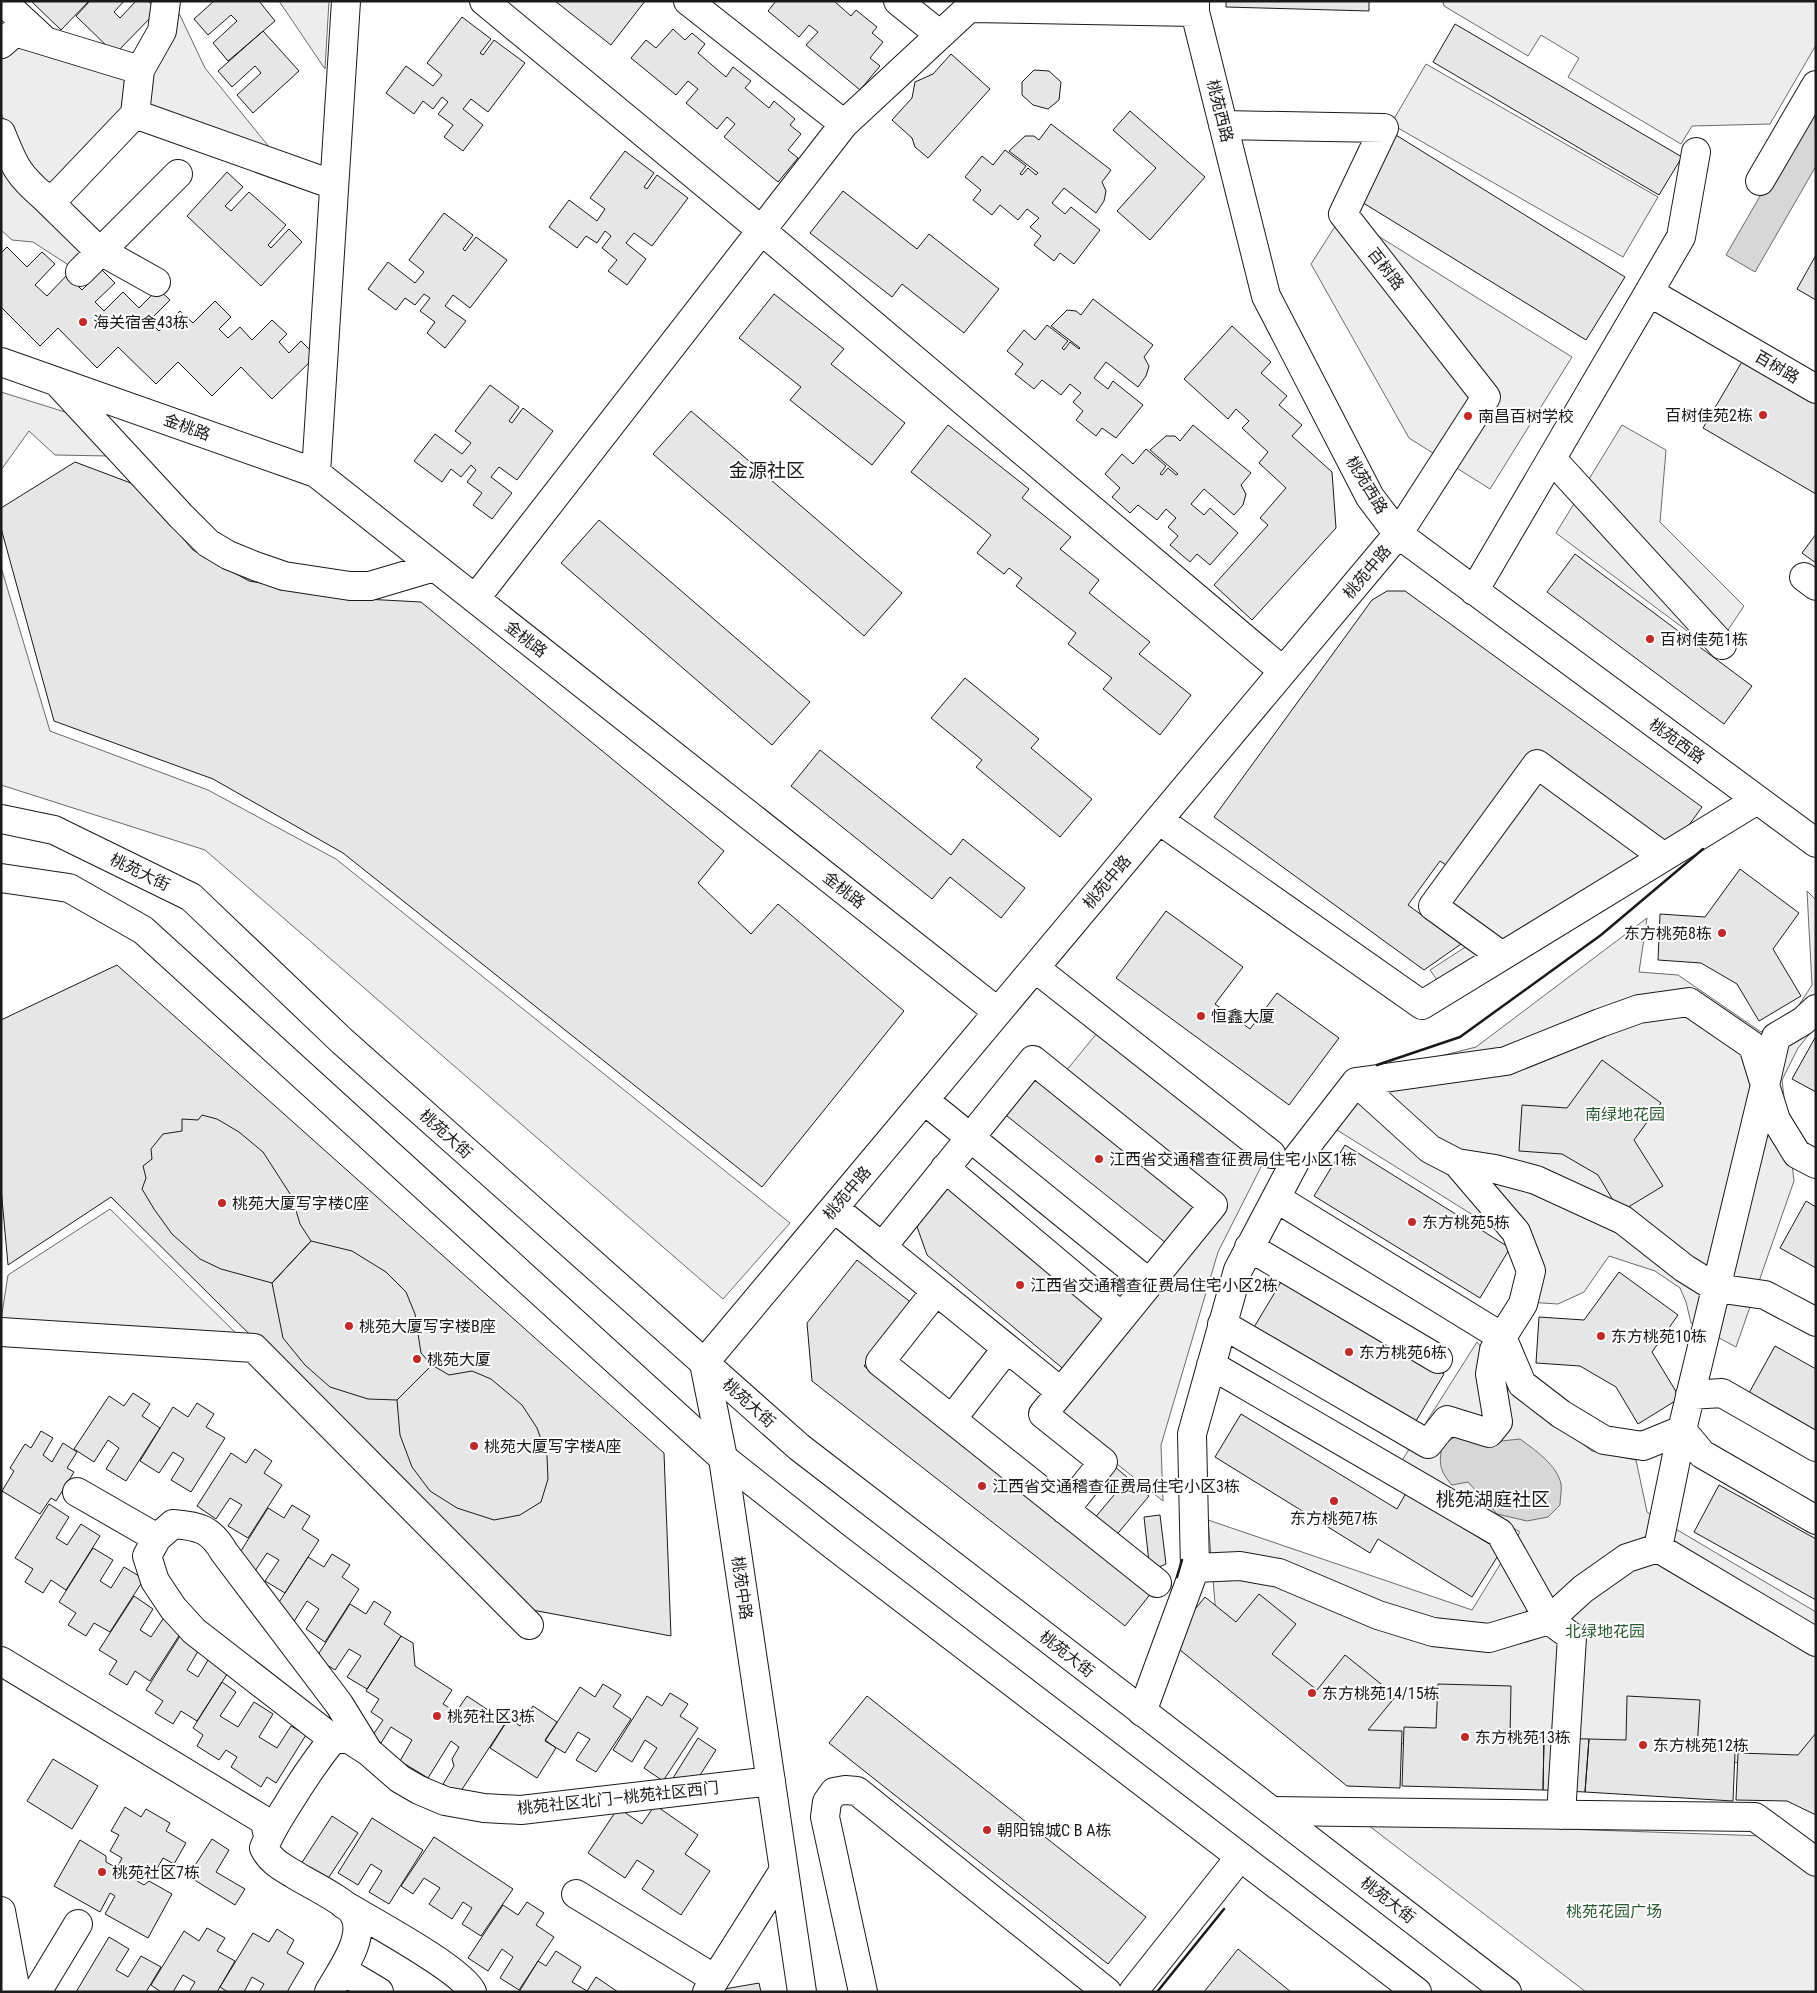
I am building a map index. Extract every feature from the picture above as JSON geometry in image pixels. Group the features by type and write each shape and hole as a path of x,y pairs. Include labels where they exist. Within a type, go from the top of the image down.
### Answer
{"street":[{"path":"2,1 44,40"},
{"path":"44,197 57,196 135,114 140,70 162,31 166,1"},
{"path":"316,473 346,1"},
{"path":"484,1 762,230 1283,671"},
{"path":"688,1 844,124"},
{"path":"898,1 940,35"},
{"path":"475,599 844,124 940,35 969,4 1195,7"},
{"name":"桃苑西路","path":"1195,7 1266,296 1370,497 1398,534 1816,844"},
{"path":"1,44 15,32 140,70"},
{"path":"1760,181 1816,85"},
{"path":"135,114 334,186"},
{"name":"百树路","path":"1224,125 1384,128 1343,214 1486,397 1398,534"},
{"path":"1,133 16,168 25,181 44,197 96,249 156,282"},
{"path":"1474,591 1681,237 1696,152"},
{"path":"80,272 178,174"},
{"name":"百树路","path":"1649,292 1816,389"},
{"name":"金桃路","path":"1,362 316,473 998,1012"},
{"path":"55,381 181,516 208,543 228,555 284,576 350,586 370,586 434,566"},
{"path":"1552,459 1722,645"},
{"name":"桃苑中路","path":"802,1992 722,1458 704,1363 1398,534"},
{"path":"1502,956 1433,906 1537,764 1664,857"},
{"path":"1159,820 1422,1005 1757,800"},
{"name":"桃苑大街","path":"1,819 54,830 190,897 342,1041 799,1447 1507,1992"},
{"path":"1,878 69,888 143,930 722,1458 1417,1992"},
{"path":"1035,968 1271,1154"},
{"path":"1142,1712 1194,1568 1192,1434 1238,1270 1297,1158 1356,1082 1506,1061 1600,1022 1638,1009 1689,1002 1753,1046 1776,1120 1798,1154 1816,1164"},
{"path":"1658,1548 1690,1395 1776,1037 1803,1021 1816,1009"},
{"path":"882,1247 1033,1060 1213,1204 1044,1414 1103,1462 1065,1510"},
{"path":"1356,1082 1430,1149 1457,1163 1495,1169 1536,1180 1623,1220 1684,1268 1716,1288 1765,1295 1816,1322"},
{"path":"924,1100 1149,1283"},
{"path":"1222,1324 1428,1444 1447,1420 1488,1433 1498,1422 1490,1374 1494,1350 1523,1304 1531,1271 1516,1232 1457,1163"},
{"path":"945,1168 1122,1317"},
{"path":"1276,1198 1502,1337 1522,1384 1561,1414 1604,1440 1643,1446 1682,1430"},
{"path":"834,1208 1061,1392"},
{"path":"1249,1247 1438,1359"},
{"path":"936,1291 880,1362 1157,1583"},
{"path":"1,1332 254,1348 529,1625"},
{"path":"952,1419 1007,1348"},
{"path":"1211,1365 1500,1533 1549,1620 1572,1637 1561,1815"},
{"path":"1690,1395 1722,1393 1816,1447"},
{"path":"1682,1430 1702,1454 1816,1520"},
{"path":"77,1492 157,1538"},
{"path":"369,1752 339,1704 224,1552 216,1538 196,1526 174,1524 157,1538 147,1556 155,1581 173,1608 194,1631 333,1739 270,1823 264,1848 273,1862 453,1970 469,1985 472,1992"},
{"path":"1194,1568 1240,1566 1279,1573 1378,1615 1433,1632 1490,1638 1549,1620 1583,1589 1627,1558 1658,1548 1816,1642"},
{"path":"1,1661 270,1823"},
{"name":"桃苑社区北门—桃苑社区西门","path":"333,1739 349,1739 369,1752 400,1779 419,1790 445,1801 484,1808 520,1810 770,1781"},
{"path":"863,1992 826,1817 827,1802 834,1792 846,1790 858,1791 1107,1992"},
{"path":"1272,1811 1755,1817 1816,1862"},
{"path":"1133,1992 1240,1857"},
{"path":"576,1894 711,1986 784,1870"},
{"path":"341,1971 358,1934 354,1914 344,1904"},
{"path":"1,1911 16,1992"},
{"path":"37,1992 78,1924"},
{"path":"341,1971 364,1933 370,1928 380,1927"},
{"path":"341,1971 379,1992"}],"shaded area":[{"path":"279,1 329,1 325,69"},
{"path":"1443,1 1816,1 1816,45 1770,124 1692,126 1681,144 1568,77 1579,58 1541,35 1528,56 1444,6"},
{"path":"177,9 205,68 270,148 147,113 149,79"},
{"path":"17,39 132,75 130,111 56,189 27,174 1,113 1,53"},
{"path":"1426,64 1658,197 1623,257 1391,124"},
{"path":"1816,99 1816,166 1755,272 1726,255"},
{"path":"1,151 91,251 73,268 33,242 12,240 1,230"},
{"path":"1343,214 1572,357 1490,489 1409,438 1311,264"},
{"path":"1,392 65,412 109,456 55,455 29,431 1,470"},
{"path":"1622,425 1666,450 1660,522 1744,606 1714,651 1556,533"},
{"path":"1,567 50,731 208,790 336,859 790,1223 723,1299 205,850 1,785"},
{"path":"1539,768 1649,849 1440,984 1430,970 1470,944 1430,915"},
{"name":"南绿地花园","path":"1807,891 1816,900 1816,1026 1798,1048 1782,1080 1794,1181 1736,1347 1691,1323 1686,1302 1680,1288 1655,1271 1609,1256 1584,1292 1558,1304 1511,1301 1518,1271 1508,1237 1321,1120 1350,1079 1476,1047 1647,918 1639,972 1678,975 1761,1032 1795,1011 1812,985"},
{"path":"1097,1033 1262,1165 1218,1252 1161,1445 1163,1501 1055,1414 1227,1200 1066,1071"},
{"path":"110,1209 244,1341 1,1320 8,1275"},
{"name":"北绿地花园","path":"1477,1342 1524,1400 1592,1451 1636,1460 1647,1512 1816,1612 1816,1767 1371,1742 1217,1627 1208,1520 1472,1610 1520,1532 1401,1462"},
{"path":"1455,1437 1466,1437 1483,1443 1520,1439 1545,1458 1555,1470 1561,1484 1560,1505 1548,1517 1527,1521 1497,1514 1468,1482 1452,1485 1442,1471 1440,1457 1442,1445"},
{"name":"桃苑花园广场","path":"1364,1822 1765,1836 1816,1872 1816,1992 1586,1992"}],"building":[{"path":"31,1 89,1 61,30"},
{"path":"90,1 124,1 114,12 120,18 136,1 148,1 158,10 115,54 76,16"},
{"path":"214,1 259,1 275,21 228,61 213,43 237,21 231,15 208,35 194,19"},
{"path":"555,1 645,1 611,45"},
{"path":"776,1 834,1 851,16 856,10 877,27 872,33 883,42 870,58 880,66 860,90 806,45 818,32 809,25 799,37 768,11"},
{"path":"1226,1 1369,1 1369,11 1226,7"},
{"path":"462,17 491,39 480,53 483,55 494,40 525,63 488,112 471,99 463,109 483,125 463,151 444,137 453,125 438,114 448,102 442,97 433,109 423,101 414,114 386,93 406,66 433,86 442,75 427,63"},
{"path":"1455,24 1682,157 1659,195 1433,62"},
{"path":"673,29 685,40 692,33 705,44 698,53 726,77 733,67 751,81 745,88 769,108 774,101 795,119 790,125 801,134 788,150 798,158 778,182 724,137 735,124 727,117 717,129 686,103 698,89 688,81 676,95 631,58 646,40 656,48"},
{"path":"263,31 299,71 253,113 237,95 261,73 255,66 232,87 218,71"},
{"path":"951,54 990,89 928,158 915,147 912,138 892,120 912,98 915,82 933,74"},
{"path":"1034,70 1049,71 1061,82 1059,100 1048,109 1033,105 1022,95 1022,82"},
{"path":"1130,111 1205,177 1150,240 1117,211 1156,168 1113,130"},
{"path":"1051,124 1111,170 1102,182 1106,191 1104,201 1096,213 1064,188 1052,203 1065,214 1071,207 1100,230 1074,264 1060,253 1054,261 1034,245 1041,236 1030,227 1039,218 1027,209 1018,220 1000,205 992,215 973,200 981,190 965,177 982,156 993,165 1005,150 1026,166 1020,174 1022,175 1028,168 1036,175 1038,173 1009,151 1025,136 1034,136 1039,140"},
{"path":"1391,132 1625,277 1586,340 1352,196"},
{"path":"625,151 654,173 644,187 647,189 657,175 688,198 652,246 634,233 626,243 646,259 627,285 608,271 617,260 602,248 611,236 605,231 597,243 586,236 577,248 549,227 569,200 597,221 605,209 590,198"},
{"path":"227,172 243,187 225,206 231,211 249,192 286,225 268,245 271,248 289,229 302,242 261,286 187,216"},
{"path":"843,191 917,249 929,234 999,289 964,333 902,284 892,297 810,233"},
{"path":"444,213 473,235 463,249 465,251 476,237 507,260 470,308 453,295 445,306 466,321 445,348 427,333 435,322 420,311 430,298 424,294 415,305 405,298 396,310 368,289 388,262 415,283 424,272 409,260"},
{"name":"海关宿舍43栋","path":"7,247 27,267 42,252 55,264 35,285 47,296 67,275 82,290 102,270 115,283 95,302 104,311 123,292 139,308 158,289 170,300 149,321 159,331 180,311 193,323 215,301 231,317 219,329 228,338 240,327 252,340 272,320 287,334 279,342 289,353 301,341 316,356 272,399 241,367 212,396 178,362 156,384 118,347 97,368 58,328 40,346 1,307 1,253"},
{"path":"1816,255 1816,300 1797,289"},
{"path":"774,294 844,349 831,364 905,423 872,465 790,400 801,387 739,338"},
{"path":"1093,299 1153,345 1144,357 1149,366 1146,376 1138,387 1106,362 1094,378 1108,389 1113,381 1143,405 1116,438 1102,428 1096,436 1076,420 1083,411 1073,402 1081,393 1070,384 1061,395 1042,380 1034,389 1015,374 1023,364 1007,351 1024,330 1035,340 1047,325 1068,341 1062,348 1064,350 1070,342 1079,349 1051,326 1067,310 1076,311 1081,315"},
{"path":"1232,326 1271,362 1261,373 1287,396 1279,405 1302,425 1292,436 1332,472 1336,528 1252,620 1214,585 1268,525 1260,518 1286,488 1259,463 1268,452 1242,428 1249,421 1236,409 1228,419 1184,379"},
{"name":"百树佳苑2栋","path":"1743,360 1816,402 1816,494 1703,428"},
{"path":"490,385 519,407 509,421 512,423 523,408 553,431 517,480 499,467 491,477 512,493 492,519 473,505 482,493 467,482 476,470 471,465 461,477 451,469 442,482 414,461 435,434 462,454 471,443 455,431"},
{"path":"691,411 902,593 864,636 653,454"},
{"path":"948,425 1029,489 1022,498 1071,537 1060,549 1099,580 1089,593 1150,642 1139,654 1191,695 1160,735 1103,689 1112,678 1068,644 1076,633 1016,586 1022,578 1009,568 1004,574 977,553 991,535 911,472"},
{"path":"1193,425 1251,473 1241,485 1246,494 1243,505 1234,515 1204,489 1191,504 1204,515 1210,508 1238,533 1210,565 1197,554 1190,562 1170,545 1178,536 1168,527 1176,518 1166,509 1157,520 1138,505 1130,513 1112,497 1120,488 1105,474 1122,454 1133,464 1146,449 1166,466 1160,474 1162,475 1168,468 1176,475 1178,474 1150,450 1166,436 1175,436 1180,441"},
{"path":"75,462 144,488 160,512 193,550 249,581 346,598 421,602 724,851 698,883 751,934 778,904 904,1011 762,1187 343,853 213,779 54,721 1,528 1,508"},
{"path":"599,520 810,702 772,745 561,563"},
{"path":"1816,534 1816,563 1802,553"},
{"name":"百树佳苑1栋","path":"1575,554 1752,686 1724,724 1547,592"},
{"path":"1387,591 1405,591 1702,807 1668,854 1537,758 1455,871 1440,861 1408,905 1461,944 1424,970 1214,817 1372,600"},
{"path":"965,678 1039,739 1031,748 1092,799 1060,837 976,767 982,760 931,718"},
{"path":"820,750 951,855 963,839 1025,888 1001,918 950,877 932,899 791,786"},
{"name":"东方桃苑8栋","path":"1740,869 1799,913 1773,949 1801,996 1759,1021 1737,984 1701,963 1658,960 1660,914 1705,917"},
{"name":"恒鑫大厦","path":"1166,911 1243,967 1215,1004 1250,1029 1277,993 1339,1038 1289,1105 1116,978"},
{"name":"桃苑大厦","path":"117,965 664,1453 671,1636 527,1609 111,1197 8,1265 1,1188 1,1020"},
{"path":"1816,1036 1816,1092 1792,1079"},
{"path":"1602,1060 1661,1103 1634,1140 1663,1186 1620,1212 1598,1175 1562,1154 1519,1151 1522,1105 1567,1108"},
{"name":"江西省交通稽查征费局住宅小区1栋","path":"1032,1075 1196,1206 1166,1243 1002,1112"},
{"name":"桃苑大厦写字楼C座","path":"202,1115 217,1119 239,1132 263,1152 292,1197 300,1224 311,1241 272,1283 221,1269 200,1259 172,1234 142,1189 146,1178 143,1166 152,1159 151,1149 163,1134 182,1131 182,1119 198,1120"},
{"name":"东方桃苑5栋","path":"1345,1145 1510,1248 1480,1298 1314,1196"},
{"name":"江西省交通稽查征费局住宅小区2栋","path":"950,1180 1114,1315 1067,1372 927,1255 915,1221"},
{"path":"1806,1201 1816,1207 1816,1268 1780,1248"},
{"name":"桃苑大厦写字楼B座","path":"311,1241 352,1251 386,1272 406,1292 415,1314 421,1353 432,1365 397,1400 368,1399 330,1387 305,1365 283,1338 272,1283"},
{"name":"江西省交通稽查征费局住宅小区3栋","path":"857,1260 913,1304 864,1366 1152,1592 1125,1626 812,1381 807,1323"},
{"name":"东方桃苑10栋","path":"1619,1272 1678,1315 1652,1352 1680,1398 1638,1424 1616,1387 1580,1366 1536,1363 1539,1317 1584,1320"},
{"name":"东方桃苑6栋","path":"1284,1277 1444,1374 1413,1426 1253,1329"},
{"path":"1775,1346 1816,1369 1816,1431 1749,1393"},
{"name":"桃苑大厦写字楼A座","path":"432,1365 449,1375 472,1371 491,1379 522,1405 537,1428 547,1456 548,1479 541,1502 520,1515 494,1520 457,1508 430,1491 412,1467 400,1435 397,1400"},
{"path":"133,1393 150,1404 142,1416 160,1428 126,1481 106,1469 119,1448 108,1440 94,1462 74,1449 109,1396 124,1406"},
{"path":"197,1403 214,1414 206,1427 225,1438 191,1492 171,1480 184,1459 173,1452 159,1473 140,1461 173,1407 188,1417"},
{"name":"东方桃苑7栋","path":"1241,1414 1397,1509 1406,1493 1501,1551 1472,1597 1378,1539 1370,1553 1215,1457"},
{"path":"41,1431 53,1438 43,1455 52,1462 63,1443 77,1452 67,1468 74,1472 56,1501 51,1498 40,1514 2,1491 14,1471 10,1468 25,1444 31,1448"},
{"path":"255,1449 272,1461 264,1473 282,1485 248,1538 228,1526 242,1505 230,1498 216,1519 197,1506 231,1453 246,1463"},
{"path":"1114,1466 1149,1496 1114,1538 1093,1520 1114,1495 1100,1483"},
{"path":"1719,1485 1816,1539 1816,1600 1694,1532"},
{"path":"49,1504 69,1517 56,1538 67,1545 81,1524 100,1536 66,1590 51,1580 43,1593 25,1582 33,1569 15,1558"},
{"path":"292,1505 310,1516 302,1529 319,1540 285,1593 265,1581 279,1560 267,1553 253,1574 234,1562 268,1508 284,1518"},
{"path":"1160,1515 1166,1564 1150,1571 1144,1517"},
{"path":"93,1548 113,1560 100,1581 111,1588 124,1567 144,1579 110,1632 94,1623 86,1636 68,1625 76,1613 59,1602"},
{"path":"332,1554 350,1565 342,1577 359,1589 325,1642 306,1629 319,1609 307,1601 293,1623 274,1610 308,1557 324,1567"},
{"name":"东方桃苑14/15栋","path":"1259,1594 1296,1624 1272,1654 1317,1690 1345,1655 1396,1696 1368,1730 1402,1731 1400,1788 1347,1786 1169,1641 1205,1597 1236,1622"},
{"path":"134,1596 153,1609 140,1630 151,1637 165,1616 184,1628 150,1681 135,1671 127,1685 109,1674 117,1661 99,1650"},
{"path":"374,1601 391,1612 384,1624 401,1636 367,1689 347,1677 361,1656 349,1649 335,1670 316,1658 350,1604 366,1614"},
{"path":"180,1636 200,1648 187,1670 198,1677 211,1655 231,1668 197,1721 181,1711 173,1724 155,1713 163,1701 146,1690"},
{"name":"桃苑社区3栋","path":"401,1636 413,1643 415,1666 452,1690 443,1704 456,1712 467,1696 506,1722 459,1794 443,1784 454,1766 452,1759 459,1747 451,1741 428,1778 400,1761 412,1740 391,1727 381,1743 371,1738 383,1720 371,1712 379,1699 366,1691"},
{"path":"222,1682 236,1692 220,1716 238,1727 254,1702 273,1714 259,1737 277,1748 291,1726 306,1735 276,1783 267,1777 261,1787 231,1767 237,1757 226,1750 219,1760 197,1746 203,1735 193,1728"},
{"name":"桃苑社区3栋","path":"603,1684 621,1695 613,1707 631,1719 596,1772 576,1760 590,1739 578,1732 565,1753 545,1741 580,1687 595,1697"},
{"name":"东方桃苑13栋","path":"1438,1684 1511,1686 1510,1736 1544,1738 1543,1790 1402,1786 1404,1727 1436,1728"},
{"path":"670,1693 688,1704 680,1716 698,1728 663,1781 644,1768 657,1748 645,1740 632,1762 613,1750 647,1696 662,1706"},
{"name":"朝阳锦城C B A栋","path":"867,1696 1146,1917 1108,1964 829,1743"},
{"name":"东方桃苑12栋","path":"1627,1696 1700,1700 1697,1750 1735,1752 1733,1801 1585,1792 1589,1739 1626,1740"},
{"name":"桃苑社区3栋","path":"533,1706 557,1722 545,1740 556,1748 537,1778 490,1748 509,1718 520,1726"},
{"path":"1816,1733 1816,1815 1787,1801 1736,1800 1738,1753 1798,1755"},
{"path":"698,1738 716,1750 695,1783 668,1786"},
{"path":"1544,1738 1589,1739 1585,1792 1543,1790"},
{"path":"53,1759 98,1786 72,1829 27,1801"},
{"path":"655,1805 698,1835 685,1854 710,1871 681,1915 642,1889 654,1871 637,1860 625,1878 588,1853 618,1808 642,1824"},
{"name":"桃苑社区7栋","path":"125,1807 141,1817 146,1809 170,1823 166,1831 186,1843 174,1864 163,1858 154,1874 143,1869 137,1881 144,1885 149,1881 172,1894 148,1938 105,1914 115,1896 110,1893 100,1912 54,1886 80,1840 106,1856 106,1862 117,1868 122,1858 110,1851 119,1835 111,1831"},
{"path":"332,1816 358,1833 327,1880 301,1864"},
{"path":"372,1818 423,1850 389,1904 369,1892 382,1871 371,1864 358,1885 338,1873"},
{"path":"434,1837 513,1889 481,1936 462,1924 472,1908 463,1902 452,1919 429,1904 440,1888 424,1878 413,1894 401,1886"},
{"path":"212,1839 229,1850 216,1872 245,1889 235,1905 188,1876"},
{"path":"527,1902 544,1913 536,1925 554,1937 519,1990 500,1978 513,1957 502,1949 488,1971 468,1958 503,1905 518,1915"},
{"path":"207,1928 225,1938 217,1951 235,1961 217,1992 189,1992 195,1982 183,1975 173,1992 161,1992 151,1985 184,1931 199,1941"},
{"path":"277,1929 294,1940 287,1953 304,1963 287,1992 259,1992 264,1984 252,1977 244,1992 228,1992 220,1987 253,1933 269,1942"},
{"path":"109,1937 129,1949 116,1970 128,1977 141,1956 161,1967 146,1992 76,1992"},
{"path":"1238,1949 1291,1992 1204,1992"},
{"path":"556,1951 581,1967 572,1982 587,1991 596,1977 618,1992 519,1992 538,1961 546,1966"},
{"path":"759,1983 761,1992 713,1991"}],"wall":[{"path":"1377,1065 1460,1037 1601,935 1703,849"},
{"path":"1177,1577 1182,1560"},
{"path":"1157,1992 1224,1909"}],"place":[{"name":"海关宿舍43栋","path":"83,322"},
{"name":"百树佳苑2栋","path":"1763,415"},
{"name":"南昌百树学校","path":"1468,416"},
{"name":"百树佳苑1栋","path":"1650,639"},
{"name":"东方桃苑8栋","path":"1722,933"},
{"name":"恒鑫大厦","path":"1201,1016"},
{"name":"江西省交通稽查征费局住宅小区1栋","path":"1099,1159"},
{"name":"桃苑大厦写字楼C座","path":"222,1203"},
{"name":"东方桃苑5栋","path":"1412,1222"},
{"name":"江西省交通稽查征费局住宅小区2栋","path":"1020,1285"},
{"name":"桃苑大厦写字楼B座","path":"349,1326"},
{"name":"东方桃苑10栋","path":"1601,1336"},
{"name":"东方桃苑6栋","path":"1349,1352"},
{"name":"桃苑大厦","path":"417,1359"},
{"name":"桃苑大厦写字楼A座","path":"474,1446"},
{"name":"江西省交通稽查征费局住宅小区3栋","path":"982,1486"},
{"name":"东方桃苑7栋","path":"1334,1501"},
{"name":"东方桃苑14/15栋","path":"1312,1693"},
{"name":"桃苑社区3栋","path":"437,1716"},
{"name":"东方桃苑13栋","path":"1465,1737"},
{"name":"东方桃苑12栋","path":"1643,1745"},
{"name":"朝阳锦城C B A栋","path":"987,1830"},
{"name":"桃苑社区7栋","path":"102,1872"}],"district":[{"name":"金源社区","path":"767,470"},
{"name":"桃苑湖庭社区","path":"1493,1499"}]}
